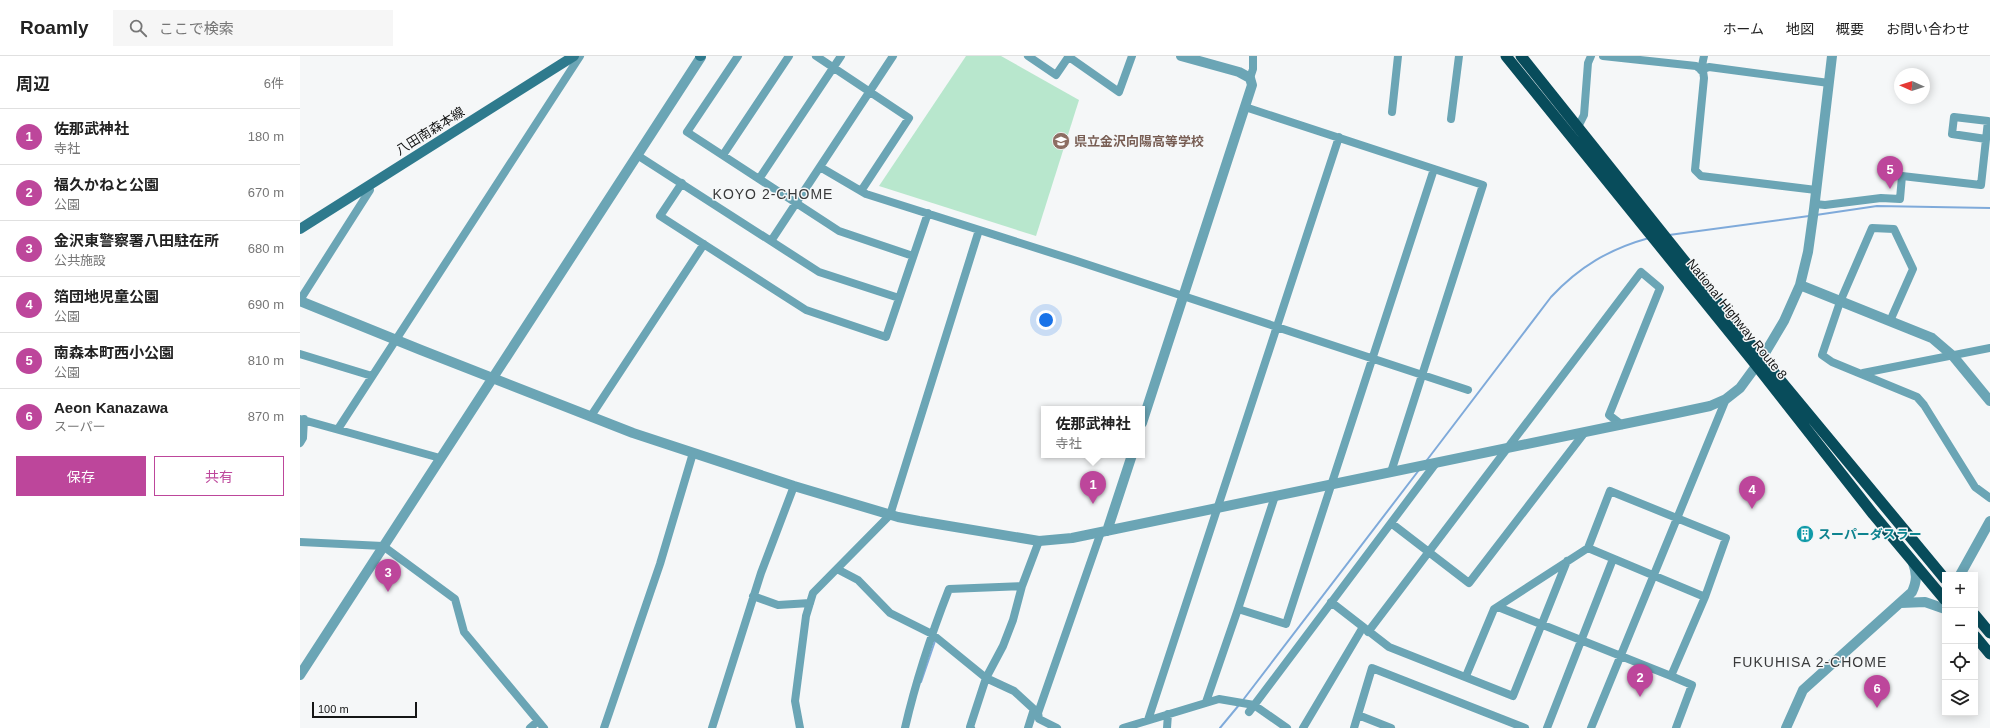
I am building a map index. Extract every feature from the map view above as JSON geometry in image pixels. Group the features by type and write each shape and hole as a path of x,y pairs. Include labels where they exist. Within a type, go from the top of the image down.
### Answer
{"highway":[{"name":"National Highway Route 8","path":"1506,56 1662,248 1942,575"},
{"name":"National Highway Route 8","path":"1521,56 1673,246 1873,514 1942,596"},
{"path":"1978,619 1990,633"},
{"path":"1978,640 1990,654"}],"main road":[{"name":"八田南森本線","path":"300,229 574,56"}],"street":[{"path":"338,429 580,56"},
{"path":"300,675 701,56"},
{"path":"738,56 687,132 839,231 914,256"},
{"path":"723,155 789,56"},
{"path":"816,56 909,118 861,191"},
{"path":"759,179 840,56"},
{"path":"772,241 894,56"},
{"path":"1028,56 1056,75 1069,56 1119,92 1132,56"},
{"path":"1181,56 1239,72 1250,78"},
{"path":"1145,414 1252,85 1250,78 1253,69 1253,56"},
{"path":"1392,112 1398,56"},
{"path":"1451,119 1459,56"},
{"path":"1578,127 1584,115 1588,63 1592,56"},
{"path":"1603,56 1696,66 1701,70 1704,78 1695,170 1700,176 1816,190"},
{"path":"1701,70 1704,56"},
{"path":"368,186 370,190 300,301 395,340 633,433 794,486 890,515 1039,541 1064,539 1622,425 1710,406 1726,399 1740,388 1759,361 1784,321 1800,285 1808,252 1814,210 1832,56"},
{"path":"1701,70 1709,67 1829,83"},
{"path":"1245,107 1484,184 1391,472"},
{"path":"1814,210 1825,205 1881,198 1900,199 1902,176 1981,185 1988,121 1954,117 1952,134 1986,139"},
{"path":"1148,720 1338,137"},
{"path":"637,155 819,272 899,298"},
{"path":"820,167 866,194 1468,390"},
{"path":"1238,609 1286,624 1434,169"},
{"path":"682,183 660,216 806,310 886,337 928,213"},
{"path":"1890,321 1913,268 1894,229 1872,228 1840,302 1822,354 1832,362 1863,373 1917,396 1975,487 1990,498"},
{"path":"800,728 795,701 806,616 813,593 890,515 979,230"},
{"path":"591,416 704,244"},
{"path":"1303,728 1365,630 1428,553 1640,272 1660,288 1609,415 1622,425"},
{"path":"1800,285 1932,338 1953,356 1990,401"},
{"path":"1863,373 1990,348"},
{"path":"300,354 372,376"},
{"path":"1591,728 1726,399"},
{"path":"300,443 303,438 302,419 440,458"},
{"path":"1391,523 1428,553 1469,583 1585,432"},
{"path":"604,728 660,564 693,453"},
{"path":"1028,728 1036,711 1131,458"},
{"path":"1252,707 1435,463"},
{"path":"712,728 753,596 794,486"},
{"path":"1466,676 1494,609 1588,548 1610,491 1726,538 1705,597 1671,676"},
{"path":"1206,702 1276,496"},
{"path":"1962,572 1990,520"},
{"path":"971,728 970,727 986,678 1003,646 1013,620 1022,586 1039,541"},
{"path":"300,542 383,546 455,599 464,632 544,728"},
{"path":"1588,548 1705,597"},
{"path":"1547,728 1613,559"},
{"path":"1786,728 1803,690 1912,592 1917,582 1916,570 1912,561"},
{"path":"1331,602 1365,630 1389,647 1466,676 1513,696 1567,562"},
{"path":"837,569 858,580 890,613 932,634 986,678 1014,691 1036,711 1039,719 1057,728"},
{"path":"905,728 913,692 932,634 949,589 1022,586"},
{"path":"753,596 778,605 810,603"},
{"path":"1901,603 1924,602 1942,608"},
{"path":"1498,607 1692,685 1676,728"},
{"path":"1977,644 1990,658"},
{"path":"1354,728 1372,668 1510,726 1525,728"},
{"path":"1123,728 1219,699 1252,707 1287,728"},
{"path":"1167,728 1168,714"},
{"path":"1358,715 1390,728"},
{"path":"530,728 538,721"}],"green space":[{"path":"966,56 1001,56 1079,100 1036,236 879,186"}],"waterway":[{"path":"1816,215 1877,206 1990,208"},
{"path":"1669,235 1809,216"},
{"path":"1427,460 1551,297 1572,277 1596,260 1634,242 1649,238"},
{"path":"1243,700 1419,470"},
{"path":"921,682 935,641"},
{"path":"1220,728 1239,705"}],"place":[{"name":"県立金沢向陽高等学校","path":"1061,141"},
{"name":"南森本町西小公園","path":"1890,189"},
{"name":"佐那武神社","path":"1093,504"},
{"name":"箔団地児童公園","path":"1752,509"},
{"name":"スーパーダスラー","path":"1805,534"},
{"name":"金沢東警察署八田駐在所","path":"388,592"},
{"name":"福久かねと公園","path":"1640,697"},
{"name":"Aeon Kanazawa","path":"1877,708"}],"district":[{"name":"KOYO 2-CHOME","path":"773,194"},
{"name":"FUKUHISA 2-CHOME","path":"1810,662"}]}
